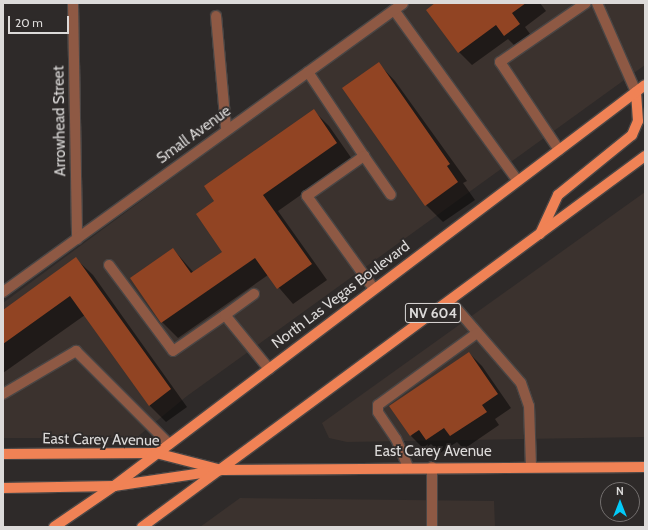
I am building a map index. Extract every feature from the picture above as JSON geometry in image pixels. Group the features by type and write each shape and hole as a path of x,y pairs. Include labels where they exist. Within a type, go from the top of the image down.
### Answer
{"main road":[{"name":"North Las Vegas Boulevard","path":"54,527 114,486 645,86"},
{"path":"539,235 558,195 632,135 638,121 636,92"},
{"name":"NV 604","path":"222,470 645,156"},
{"name":"East Carey Avenue","path":"3,454 156,453 222,470"},
{"name":"East Carey Avenue","path":"3,488 114,486 222,470 408,467 645,467"},
{"path":"142,527 222,470"}],"street":[{"name":"Arrowhead Street","path":"73,3 77,239"},
{"name":"Small Avenue","path":"3,292 226,129 403,3"},
{"path":"559,150 500,62 586,3"},
{"path":"597,3 636,92"},
{"path":"394,10 518,181"},
{"path":"216,16 226,129"},
{"path":"308,72 391,194"},
{"path":"364,156 307,196 374,289"},
{"path":"109,265 173,351 254,294"},
{"path":"450,301 521,383 529,406 531,467"},
{"path":"225,315 269,369"},
{"path":"408,467 396,438 378,412 378,405 477,333"},
{"path":"3,394 76,351 169,444"},
{"path":"432,467 432,527"}],"shaded area":[{"path":"409,3 645,3 645,65 187,396 136,438 3,438 3,303"},
{"path":"645,192 645,437 347,442 329,438 322,423"},
{"path":"240,498 494,501 495,527 200,527"}],"building":[{"path":"435,3 526,3 512,13 520,24 504,36 496,25 458,53 426,10"},
{"path":"379,62 450,164 447,166 458,182 425,206 342,88"},
{"path":"314,109 337,143 263,195 312,264 277,289 255,258 161,323 130,278 173,248 191,273 222,252 196,214 214,201 204,186"},
{"path":"76,257 171,389 149,406 70,296 3,344 3,310"},
{"path":"469,352 498,394 482,405 487,412 450,436 444,428 426,440 419,430 410,436 389,406"}]}
